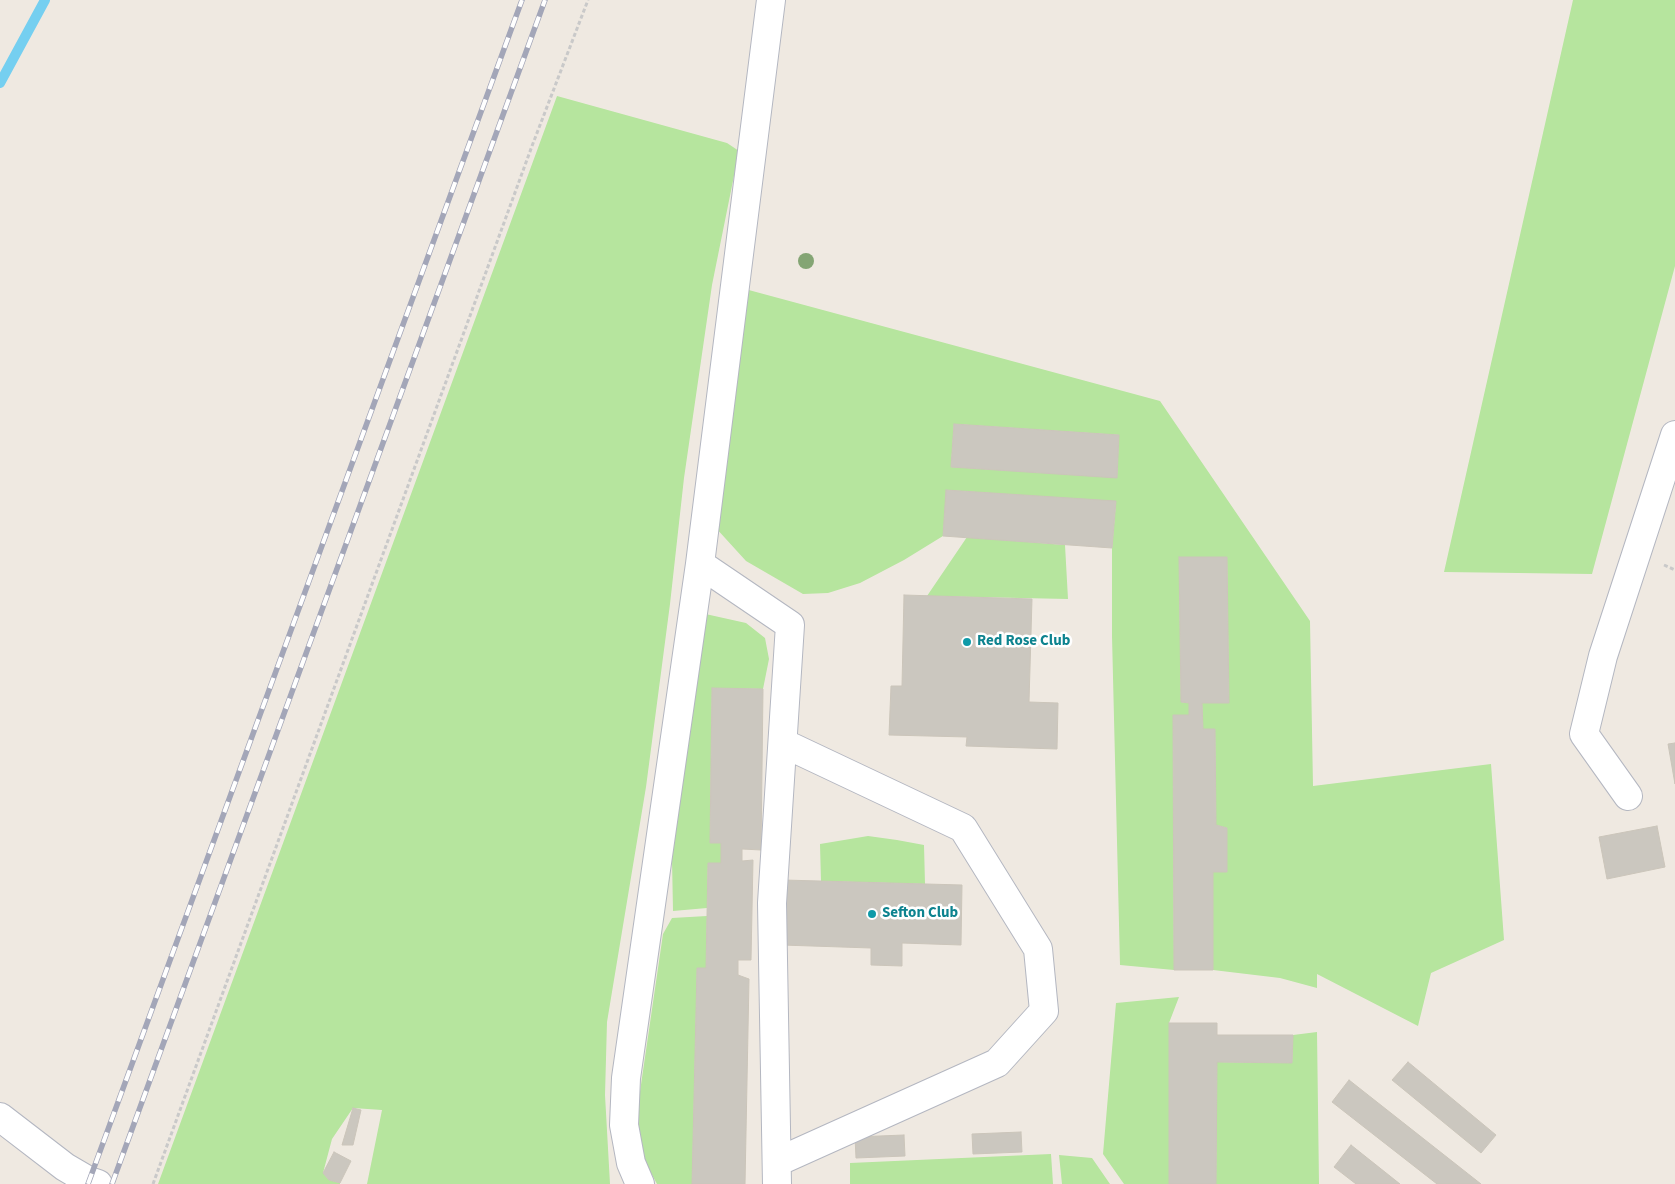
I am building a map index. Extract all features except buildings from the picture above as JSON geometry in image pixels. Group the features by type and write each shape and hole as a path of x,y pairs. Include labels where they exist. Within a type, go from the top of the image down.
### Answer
{"street":[{"path":"640,1184 630,1163 624,1125 626,1078 700,564 770,0"},
{"path":"1628,796 1584,734 1603,656 1675,435"},
{"path":"700,564 790,625 772,903 777,1173 998,1063 1044,1011 1038,949 963,828 783,743"},
{"path":"0,1117 65,1167 98,1184"}],"path":[{"path":"153,1184 529,155 588,0"}],"green space":[{"path":"1573,0 1675,0 1675,266 1592,574 1444,572"},
{"path":"557,96 727,143 739,151 712,285 684,478 646,787 607,1022 605,1095 610,1184 367,1184 382,1110 353,1108 332,1139 323,1173 329,1180 340,1184 158,1184"},
{"path":"745,289 1160,401 1310,621 1313,786 1491,764 1504,940 1431,973 1418,1026 1317,974 1317,988 1280,978 1213,970 1213,872 1227,872 1227,828 1216,825 1215,729 1203,729 1202,703 1229,702 1227,557 1179,557 1181,702 1189,703 1189,715 1173,715 1174,970 1120,965 1112,636 1112,548 1116,502 947,490 943,536 904,560 860,583 828,593 803,594 746,561 715,527","holes":["954,424 1119,435 1117,477 951,467"]},
{"path":"967,537 1065,545 1068,599 927,596"},
{"path":"701,613 746,623 765,638 769,659 763,689 712,688 710,843 721,843 721,863 708,863 707,908 673,911 672,859"},
{"path":"868,836 924,845 925,884 821,881 820,844"},
{"path":"707,916 706,968 697,968 692,1184 657,1184 642,1156 637,1112 663,934 672,918"},
{"path":"1179,997 1169,1023 1169,1183 1180,1184 1124,1184 1103,1154 1116,1003"},
{"path":"1317,1032 1319,1184 1216,1184 1217,1062 1292,1063 1293,1035"},
{"path":"1051,1154 1053,1184 850,1184 850,1163"},
{"path":"1059,1155 1092,1158 1110,1184 1062,1184"}],"waterway":[{"path":"0,83 45,0"}],"railway":[{"path":"88,1184 522,0"},
{"path":"112,1184 545,0"}],"place":[{"name":"Red Rose Club","path":"967,642"},
{"name":"Sefton Club","path":"872,914"}]}
